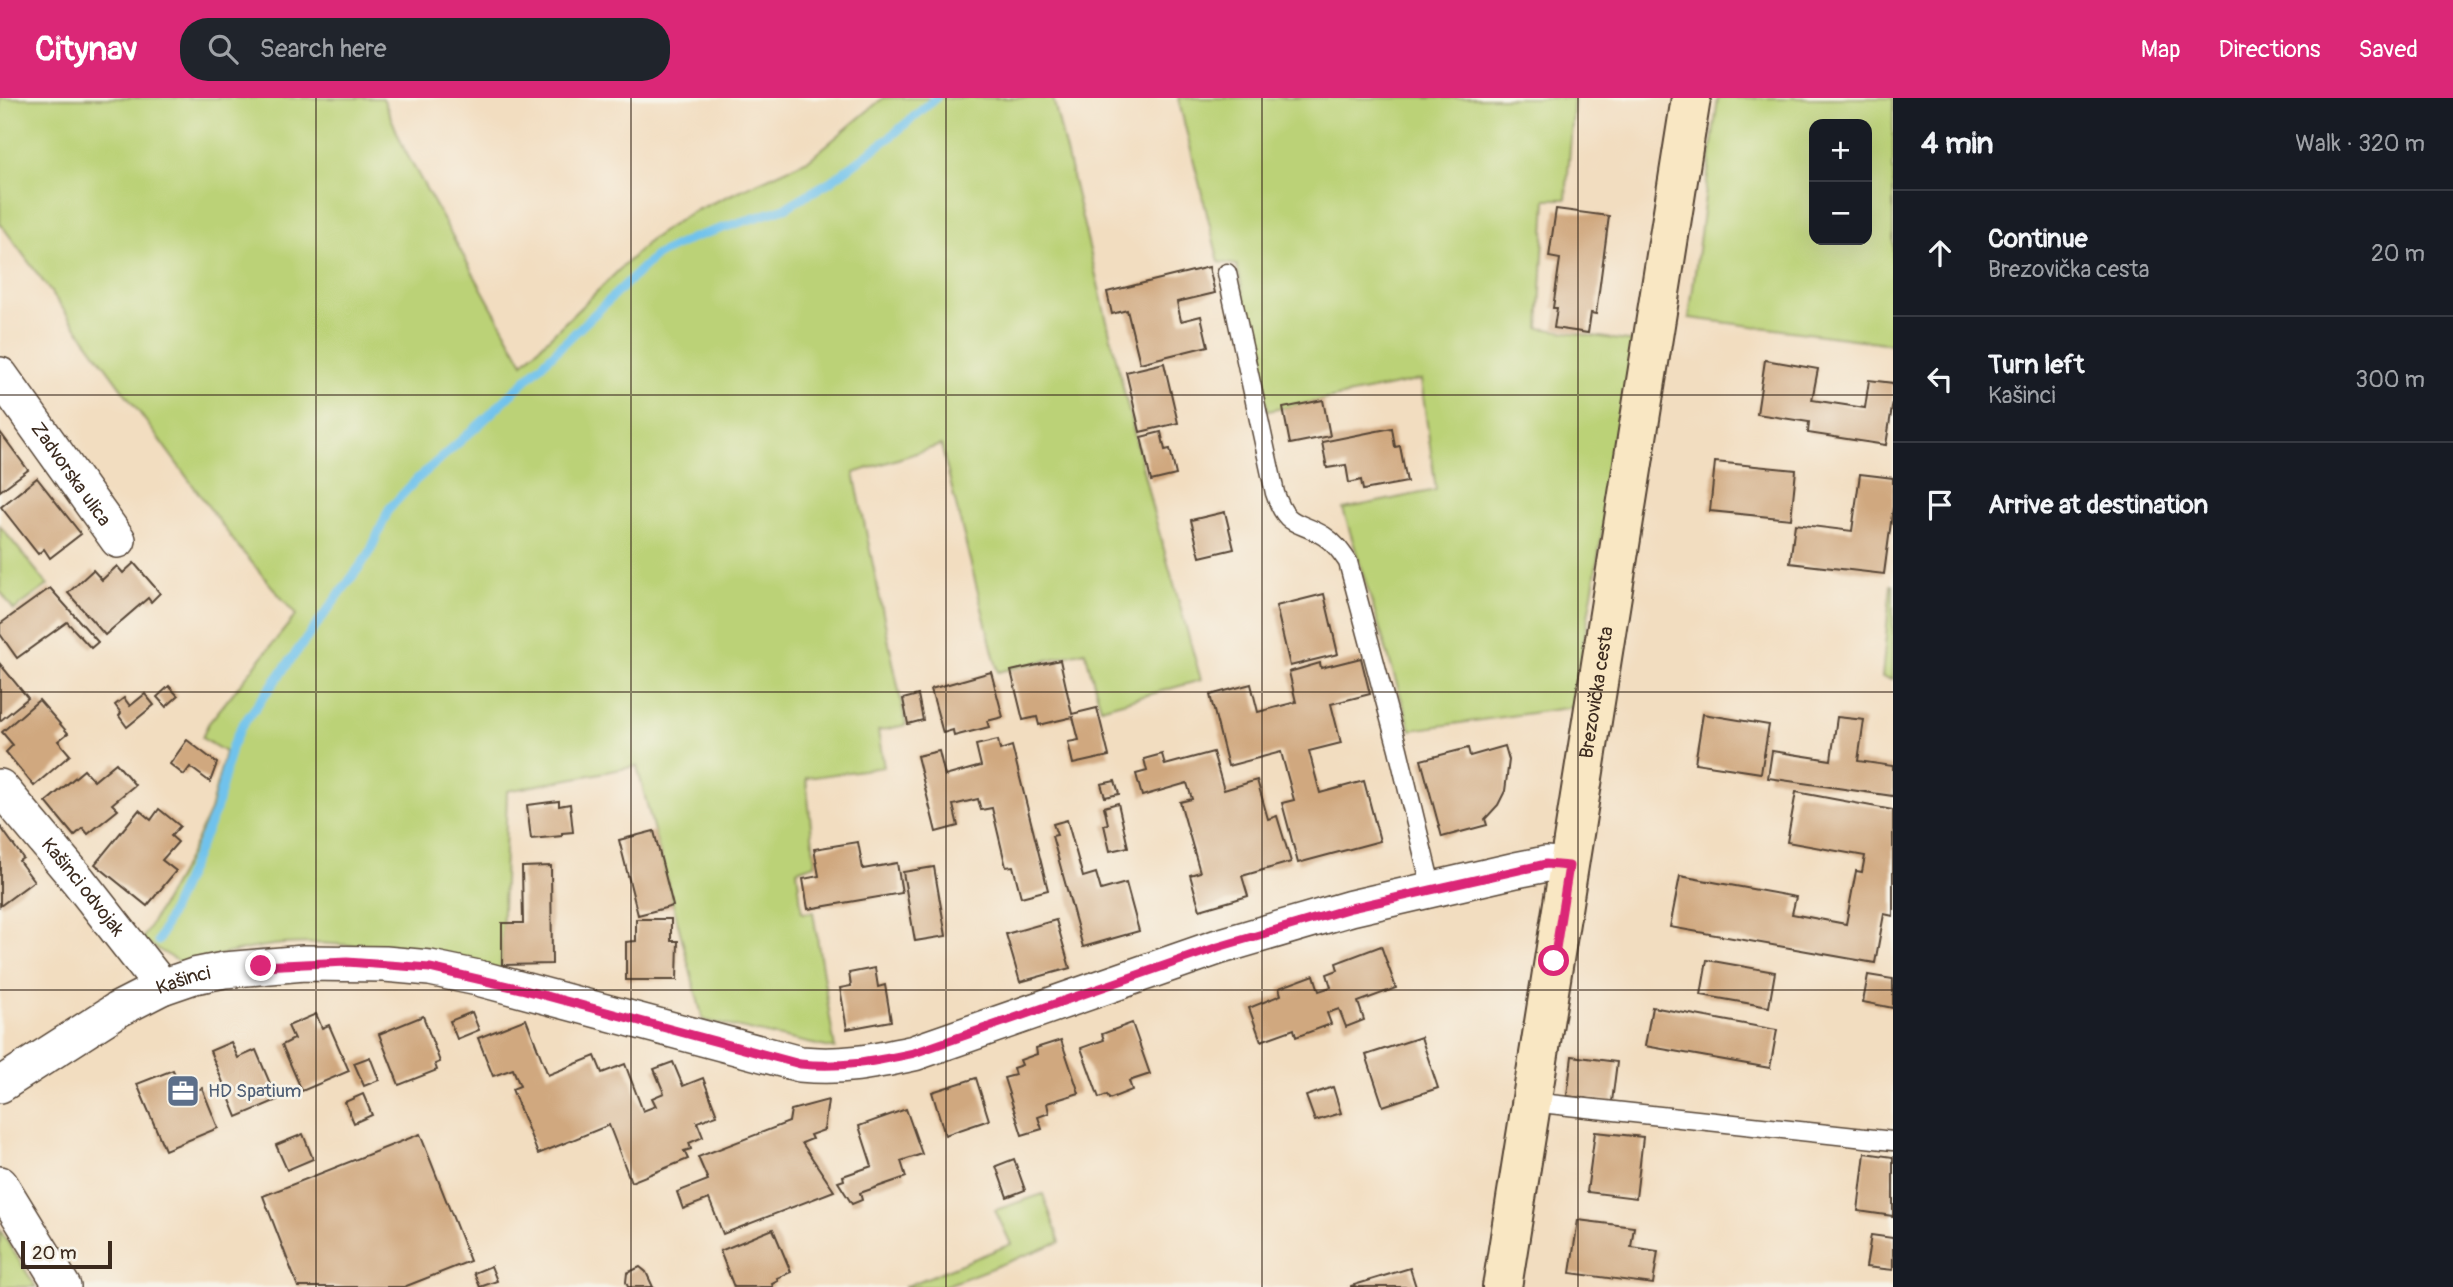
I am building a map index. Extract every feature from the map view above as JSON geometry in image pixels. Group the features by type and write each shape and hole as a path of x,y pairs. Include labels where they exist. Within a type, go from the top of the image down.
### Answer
{"main road":[{"name":"Brezovička cesta","path":"1502,1287 1691,98"}],"street":[{"name":"Zadvorska ulica","path":"0,374 118,540"},
{"name":"Kašinci odvojak","path":"0,788 78,880 162,988"},
{"name":"Kašinci","path":"0,1085 117,1010 162,988 194,976 224,970 293,963 347,962 430,968 521,989 800,1064 831,1067 865,1063 914,1053 1218,947 1351,908 1546,864 1569,866"},
{"path":"0,1184 63,1287"}],"lane":[{"path":"1227,273 1275,493 1280,508 1291,520 1323,535 1338,547 1348,562 1432,890"},
{"path":"1531,1102 1893,1141"}],"green space":[{"path":"0,98 383,98 404,149 523,363 650,240 690,213 810,159 883,98 1053,98 1152,507 1201,680 1101,708 1085,651 998,672 941,445 854,473 906,725 878,731 884,767 806,778 815,864 797,870 802,913 813,912 835,1049 703,1020 637,766 507,791 501,970 393,950 310,943 258,947 183,964 142,940 186,862 210,811 225,752 202,738 208,724 296,615 236,544 0,223"},
{"path":"1178,98 1574,98 1566,199 1546,199 1539,328 1634,342 1573,707 1411,730 1343,509 1436,490 1421,380 1268,411 1237,265 1219,262"},
{"path":"1718,98 1893,98 1893,344 1689,318"},
{"path":"0,526 48,585 14,610 0,591"},
{"path":"1893,584 1893,679 1882,677"},
{"path":"1043,1194 1060,1242 942,1287 904,1287 1011,1244 995,1210"},
{"path":"0,1230 36,1287 0,1287"}],"building":[{"path":"1556,209 1609,216 1596,314 1591,313 1588,333 1554,328 1557,308 1553,308 1560,259 1549,257"},
{"path":"1209,267 1215,293 1177,302 1181,321 1201,316 1208,346 1140,363 1127,310 1112,314 1107,292"},
{"path":"1765,360 1818,369 1812,400 1865,408 1869,380 1893,383 1886,445 1808,433 1809,422 1757,414"},
{"path":"1164,363 1178,423 1140,432 1126,372"},
{"path":"1323,400 1330,436 1290,444 1283,408"},
{"path":"1392,428 1395,447 1400,446 1407,482 1363,490 1361,480 1349,483 1346,465 1327,468 1322,442"},
{"path":"0,432 28,470 0,491"},
{"path":"1161,432 1165,450 1170,449 1176,475 1151,481 1141,437"},
{"path":"1715,462 1796,470 1791,519 1710,511"},
{"path":"1860,474 1893,478 1893,507 1884,574 1790,563 1795,524 1852,531"},
{"path":"37,478 81,534 50,558 44,549 38,554 1,507"},
{"path":"1225,512 1234,549 1200,557 1191,520"},
{"path":"134,563 160,593 151,602 148,598 105,635 68,593 93,570 102,580 117,566 123,573"},
{"path":"50,588 98,642 91,648 67,622 17,658 0,634 0,624"},
{"path":"1324,594 1338,654 1290,666 1276,606"},
{"path":"1361,658 1370,694 1331,704 1341,743 1309,751 1320,793 1364,781 1380,841 1298,863 1282,803 1294,800 1281,752 1228,766 1210,695 1251,684 1258,712 1296,702 1289,672 1320,663 1321,668"},
{"path":"1060,660 1072,714 1097,708 1109,756 1073,764 1068,742 1079,740 1073,717 1039,725 1037,717 1023,720 1011,671"},
{"path":"0,664 28,698 0,721"},
{"path":"991,672 1003,717 987,721 989,727 954,736 953,730 943,733 931,689"},
{"path":"169,686 178,696 166,707 157,697"},
{"path":"145,694 154,705 127,727 115,705 124,698 130,706"},
{"path":"918,695 923,720 908,724 903,699"},
{"path":"39,700 68,733 58,741 70,755 34,786 6,752 13,745 2,732"},
{"path":"1703,714 1769,725 1761,773 1695,763"},
{"path":"1837,717 1864,720 1858,761 1893,766 1893,796 1768,778 1772,751 1831,760"},
{"path":"187,740 217,763 210,782 190,767 184,775 170,764"},
{"path":"998,740 1000,750 1012,746 1048,890 1021,897 1013,866 1006,867 992,808 981,810 978,799 953,805 958,826 936,832 917,756 939,751 945,776 981,766 976,745"},
{"path":"1505,746 1509,760 1505,791 1498,805 1485,819 1487,825 1442,837 1421,760 1468,748 1470,756"},
{"path":"1213,752 1224,790 1257,780 1268,819 1277,816 1291,862 1242,876 1248,896 1200,910 1190,875 1200,872 1180,802 1192,799 1187,783 1142,796 1136,774 1147,771 1144,759 1162,754 1165,765"},
{"path":"116,763 135,785 112,804 118,810 88,834 83,828 74,836 46,802 84,770 94,781"},
{"path":"1115,781 1119,794 1105,797 1101,784"},
{"path":"1796,792 1893,810 1893,916 1884,914 1875,963 1670,927 1680,876 1796,897 1792,914 1846,924 1856,871 1862,872 1865,856 1787,842"},
{"path":"559,801 559,806 570,804 573,832 562,833 562,836 531,839 527,805"},
{"path":"1118,803 1128,847 1110,851 1104,825 1108,824 1104,807"},
{"path":"159,809 180,826 171,836 178,842 162,860 176,871 147,906 95,864 139,810 151,820"},
{"path":"1067,820 1083,877 1096,873 1101,890 1126,883 1139,931 1083,947 1052,836 1057,835 1053,824"},
{"path":"0,826 23,858 19,861 34,881 0,906"},
{"path":"654,831 673,906 638,915 619,840"},
{"path":"858,842 863,869 897,863 902,893 808,909 803,879 819,876 814,849"},
{"path":"551,866 552,964 502,965 502,923 523,923 522,867"},
{"path":"934,867 946,936 915,941 903,872"},
{"path":"636,919 671,919 671,941 678,941 677,980 626,980 626,942 636,941"},
{"path":"1056,920 1070,968 1020,982 1006,934"},
{"path":"1381,946 1396,988 1358,1002 1364,1020 1346,1027 1339,1009 1327,1013 1331,1024 1296,1037 1294,1029 1261,1041 1249,1008 1281,995 1279,988 1314,975 1319,991 1331,987 1327,974 1338,970 1336,963"},
{"path":"1707,960 1775,972 1769,1007 1701,995"},
{"path":"875,968 878,987 885,985 891,1021 847,1029 840,988 851,986 849,973"},
{"path":"1868,975 1893,979 1893,1008 1863,1002"},
{"path":"1652,1007 1777,1030 1770,1068 1645,1046"},
{"path":"472,1012 479,1030 457,1039 450,1021"},
{"path":"316,1014 322,1028 329,1025 349,1071 302,1091 282,1045 294,1039 288,1026"},
{"path":"423,1016 440,1062 435,1064 437,1070 399,1085 379,1034"},
{"path":"526,1019 548,1075 595,1056 602,1073 625,1064 643,1111 656,1106 652,1098 664,1093 654,1069 673,1062 683,1086 703,1078 717,1115 697,1122 703,1137 689,1143 691,1149 684,1151 688,1159 631,1182 609,1125 538,1154 512,1089 520,1086 513,1069 493,1076 478,1038"},
{"path":"1132,1023 1150,1074 1129,1081 1132,1090 1109,1099 1107,1095 1099,1098 1081,1048 1104,1040 1102,1034"},
{"path":"1421,1037 1438,1088 1383,1106 1366,1055"},
{"path":"1061,1040 1079,1093 1047,1103 1049,1113 1038,1117 1042,1129 1022,1135 1004,1078 1015,1075 1013,1068 1022,1065 1020,1060 1037,1054 1036,1048"},
{"path":"231,1042 238,1058 256,1050 277,1100 237,1117 210,1051"},
{"path":"1572,1056 1617,1062 1612,1102 1567,1096"},
{"path":"370,1057 379,1080 364,1086 354,1063"},
{"path":"173,1070 178,1082 185,1078 191,1092 202,1088 218,1128 165,1150 137,1084"},
{"path":"976,1078 989,1120 945,1135 932,1092"},
{"path":"1333,1087 1341,1113 1315,1121 1306,1096"},
{"path":"363,1094 372,1115 354,1123 345,1102"},
{"path":"828,1100 824,1130 810,1135 812,1139 802,1143 834,1191 723,1234 709,1199 683,1209 677,1192 708,1180 698,1157 789,1122 791,1110"},
{"path":"906,1109 922,1154 901,1161 906,1177 860,1193 862,1200 852,1204 838,1182 844,1180 843,1176 872,1166 859,1126"},
{"path":"1595,1132 1643,1137 1636,1198 1587,1192"},
{"path":"303,1134 313,1159 287,1170 276,1145"},
{"path":"420,1134 470,1261 404,1287 298,1287 263,1196"},
{"path":"1865,1153 1893,1157 1893,1216 1858,1211"},
{"path":"1014,1159 1025,1190 1007,1197 996,1166"},
{"path":"1578,1220 1634,1227 1631,1247 1658,1251 1653,1284 1570,1273"},
{"path":"773,1229 791,1272 777,1278 778,1281 772,1284 773,1287 734,1287 720,1251"},
{"path":"1871,1235 1893,1238 1893,1270 1866,1267"},
{"path":"491,1266 497,1281 480,1287 474,1273"},
{"path":"640,1267 646,1272 653,1287 628,1287 627,1273"},
{"path":"1410,1268 1416,1287 1351,1287 1351,1286"}],"waterway":[{"path":"158,941 216,810 231,748 241,727 369,554 389,509 416,480 482,422 655,256 692,238 785,208 831,181 889,138 936,98"}],"place":[{"name":"HD Spatium","path":"183,1091"}],"route":[{"path":"261,966 347,962 430,968 521,989 800,1064 831,1067 914,1053 1218,947 1351,908 1546,864 1569,866 1554,961"}]}
